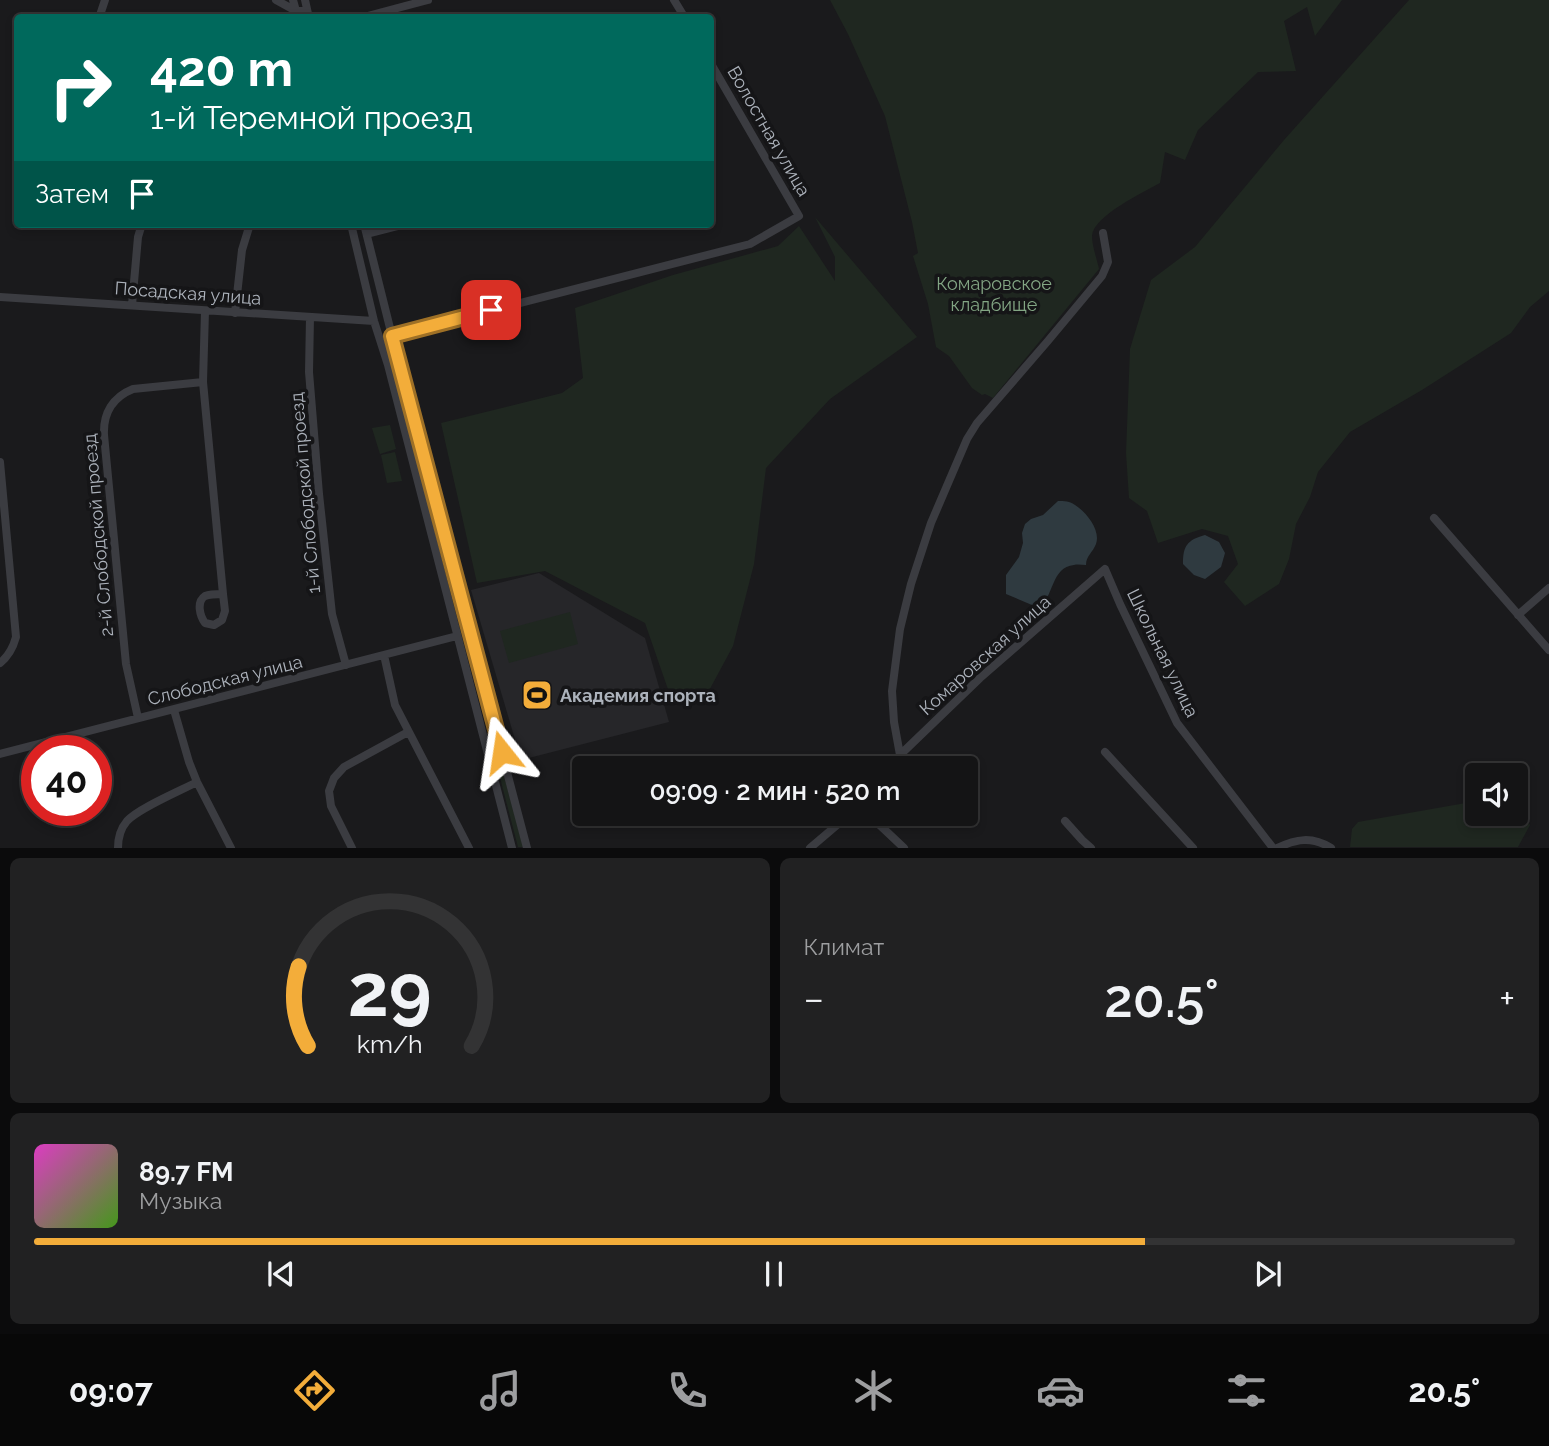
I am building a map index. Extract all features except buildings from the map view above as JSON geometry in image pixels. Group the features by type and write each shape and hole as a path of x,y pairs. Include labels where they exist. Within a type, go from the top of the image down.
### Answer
{"street":[{"path":"276,0 297,14 308,14 304,0"},
{"path":"293,0 297,14"},
{"path":"372,14 405,3 428,0"},
{"name":"Волостная улица","path":"392,336 750,244 799,216 714,69"},
{"path":"132,305 141,228"},
{"path":"235,313 242,250 249,228"},
{"path":"352,228 512,848"},
{"path":"365,228 527,848"},
{"path":"367,234 390,228"},
{"path":"900,755 894,722 893,678 900,629 911,584 931,523 967,439 977,423 1102,276 1108,262 1103,233"},
{"name":"Посадская улица","path":"0,297 374,321"},
{"path":"205,311 203,382 223,594"},
{"name":"1-й Слободской проезд","path":"310,317 309,372 319,494 332,614 346,665"},
{"name":"2-й Слободской проезд","path":"138,718 126,664 104,420 114,401 133,389 203,382"},
{"path":"0,462 16,637 9,655 0,663"},
{"path":"1434,518 1549,650"},
{"name":"Комаровская улица","path":"900,755 980,678 1105,569"},
{"name":"Школьная улица","path":"1105,569 1177,723 1275,848"},
{"path":"1518,615 1549,588"},
{"name":"Слободская улица","path":"0,754 457,636"},
{"path":"384,655 395,705 469,848"},
{"path":"174,710 197,782 232,848"},
{"path":"481,726 494,723"},
{"path":"352,848 331,806 330,791 334,778 350,763 408,732"},
{"path":"1105,752 1193,848"},
{"path":"118,848 123,827 134,815 197,782"},
{"path":"1065,821 1091,848"},
{"path":"810,848 836,826"},
{"path":"881,826 904,848"},
{"path":"1275,848 1296,839 1314,839 1330,847"}],"shaded area":[{"path":"1058,501 1071,503 1084,512 1092,522 1097,539 1086,565 1074,565 1061,571 1048,597 1039,608 1006,594 1006,575 1019,557 1025,524 1043,515"},
{"path":"1205,535 1219,542 1225,553 1221,567 1205,579 1194,575 1183,564 1187,545"},
{"path":"539,573 645,638 669,722 521,760 471,590"}],"green space":[{"name":"Комаровское кладбище","path":"830,0 1342,0 1315,36 1307,7 1284,21 1296,71 1258,72 1198,130 1185,160 1165,152 1160,183 1120,205 1101,221 1092,236 1099,269 993,398 972,388 949,356 936,347 928,304 913,256 918,253 912,222 885,116"},
{"path":"1409,0 1549,0 1549,291 1530,307 1511,333 1350,432 1318,472 1310,497 1296,524 1289,559 1279,584 1245,606 1224,582 1238,564 1228,536 1202,529 1158,543 1147,511 1129,498 1126,453 1130,349 1151,280 1195,247 1284,140"},
{"path":"815,217 917,337 830,399 766,468 754,564 733,646 705,698 671,698 645,623 545,571 477,583 441,423 562,393 583,378 575,308 673,275 778,246 799,226 835,281 835,257"},
{"path":"391,341 459,604 455,605 387,343"},
{"path":"390,425 396,449 380,454 372,428"},
{"path":"395,452 402,481 387,483 381,455"},
{"path":"570,612 578,644 509,663 500,631"},
{"path":"492,736 523,847 518,847 490,739"},
{"path":"1465,803 1465,826 1528,826 1528,822 1530,825 1518,847 1350,847 1352,829 1358,822"}],"place":[{"name":"Академия спорта","path":"537,695"}],"route":[{"path":"491,310 392,336 502,752"}]}
